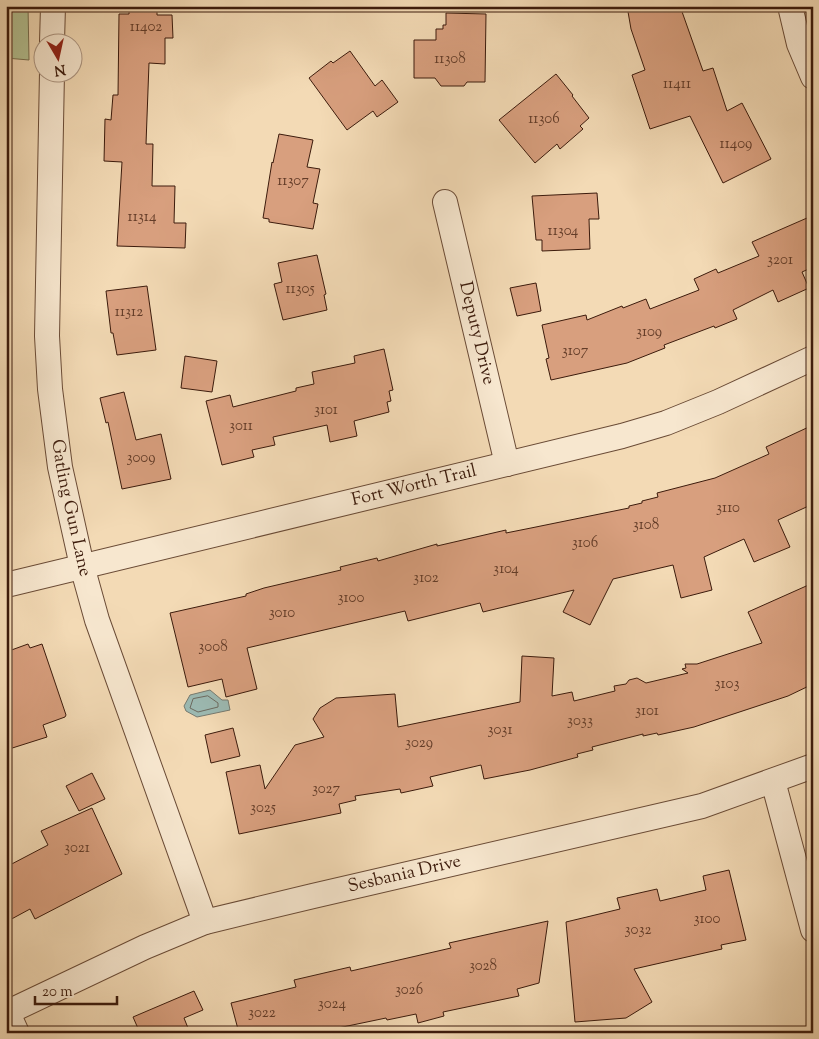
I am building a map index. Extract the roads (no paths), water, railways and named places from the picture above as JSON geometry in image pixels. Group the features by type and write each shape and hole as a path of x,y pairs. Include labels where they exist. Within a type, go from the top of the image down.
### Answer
{"street":[{"path":"52,32 53,6"},
{"path":"790,6 799,44 813,77"},
{"name":"Gatling Gun Lane","path":"52,82 46,336 50,389 60,467 82,566 97,620 205,922"},
{"name":"Deputy Drive","path":"445,202 507,464"},
{"name":"Fort Worth Trail","path":"6,585 622,436 666,423 718,402 813,358"},
{"name":"Sesbania Drive","path":"10,1020 152,943 205,922 702,806 813,766"},
{"path":"773,781 813,930"}],"water":[{"path":"210,690 222,700 228,700 230,710 197,717 186,711 184,706 190,695"}]}
